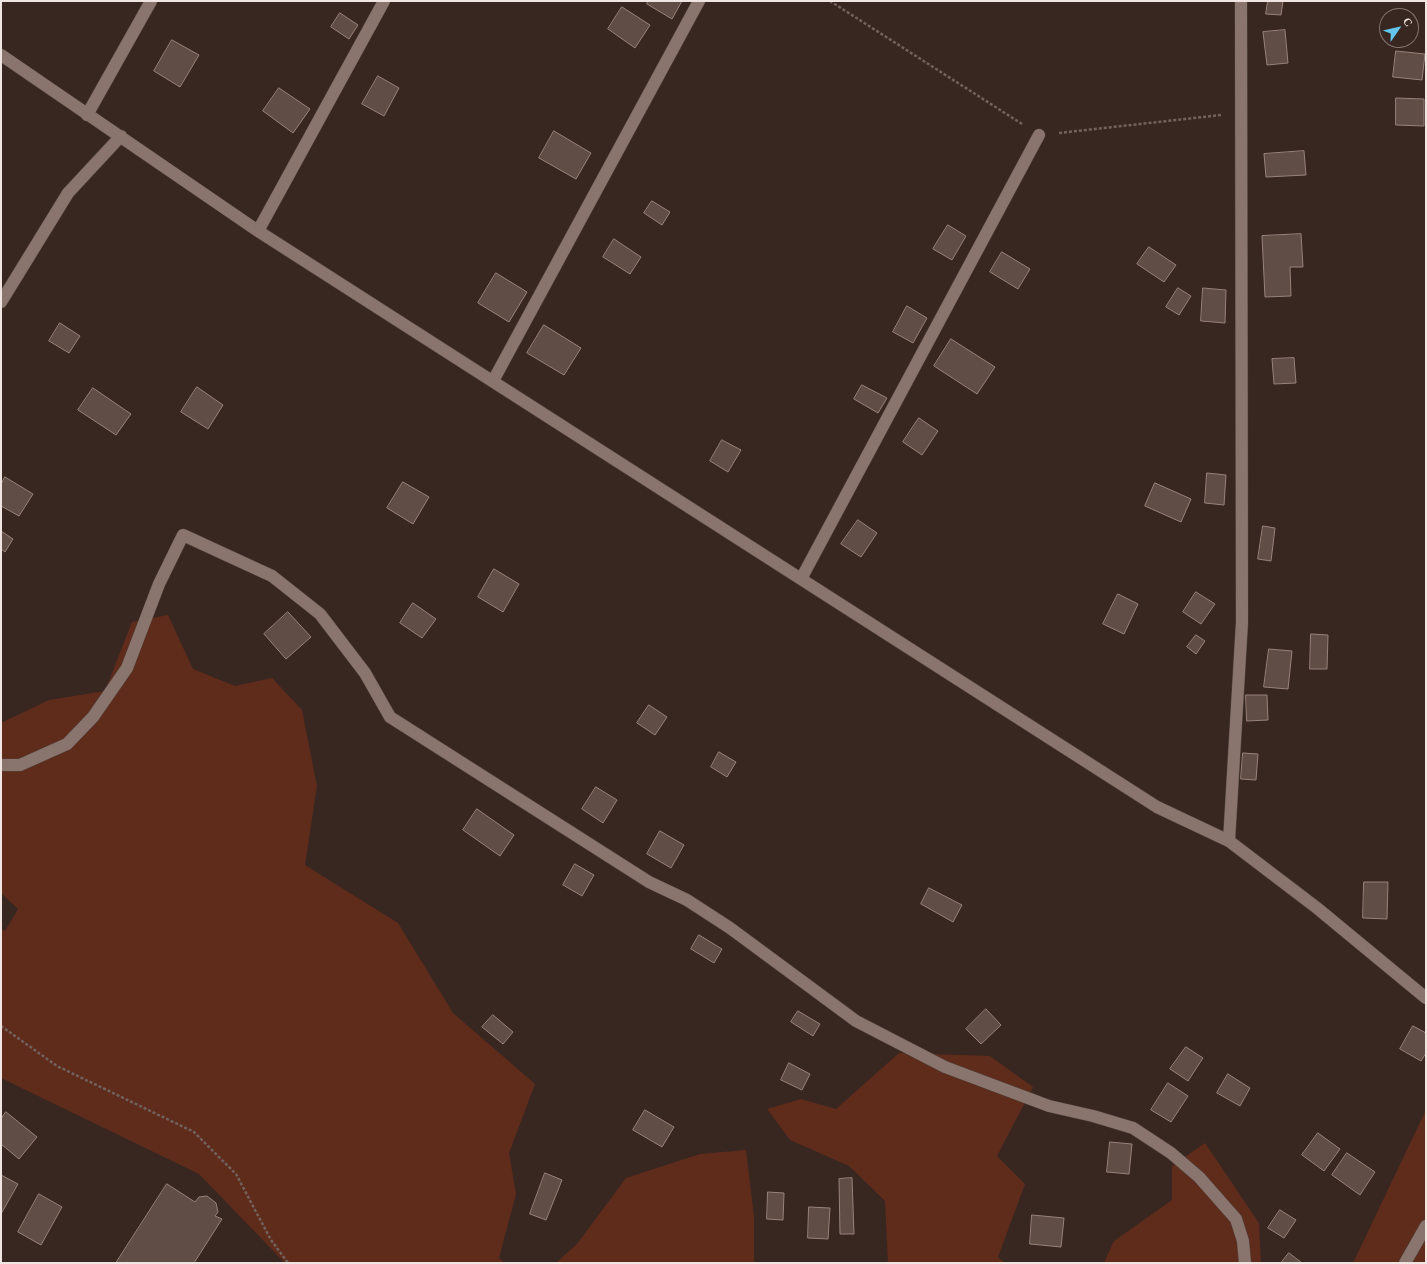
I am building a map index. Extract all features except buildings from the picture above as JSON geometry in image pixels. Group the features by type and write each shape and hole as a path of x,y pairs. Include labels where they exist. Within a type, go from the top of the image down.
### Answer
{"street":[{"path":"87,115 151,1"},
{"path":"258,231 384,1"},
{"path":"493,381 699,1"},
{"path":"1229,841 1242,622 1241,1"},
{"path":"1,55 258,231 1157,807 1229,841 1317,908 1426,998"},
{"path":"801,579 1039,135"},
{"path":"1,302 68,193 121,136"},
{"path":"1,765 20,766 67,744 93,717 127,668 159,584 183,535 272,576 320,614 365,673 390,717 650,882 686,900 712,916 856,1021 945,1067 1049,1106 1093,1116 1133,1128 1170,1153 1199,1177 1236,1219 1243,1242 1245,1263"},
{"path":"1405,1263 1426,1226"}],"path":[{"path":"830,1 1039,135 1241,113"},
{"path":"1,1026 57,1066 194,1132 236,1174 271,1240 288,1263"}],"shaded area":[{"path":"168,615 193,669 235,686 272,678 302,710 317,786 305,865 398,923 453,1013 535,1084 509,1153 516,1194 499,1258 505,1263 285,1263 199,1174 1,1078 1,929 5,931 18,909 1,893 1,723 49,700 105,691 132,622"},
{"path":"899,1053 990,1056 1033,1087 997,1156 1025,1184 998,1257 1005,1263 888,1263 885,1201 849,1166 790,1140 767,1109 801,1099 836,1109"},
{"path":"1426,1110 1426,1263 1353,1263"},
{"path":"1205,1143 1259,1223 1261,1263 1104,1263 1114,1241 1172,1200 1172,1166"},
{"path":"746,1150 754,1217 754,1263 556,1263 577,1244 626,1178 700,1154"}]}
